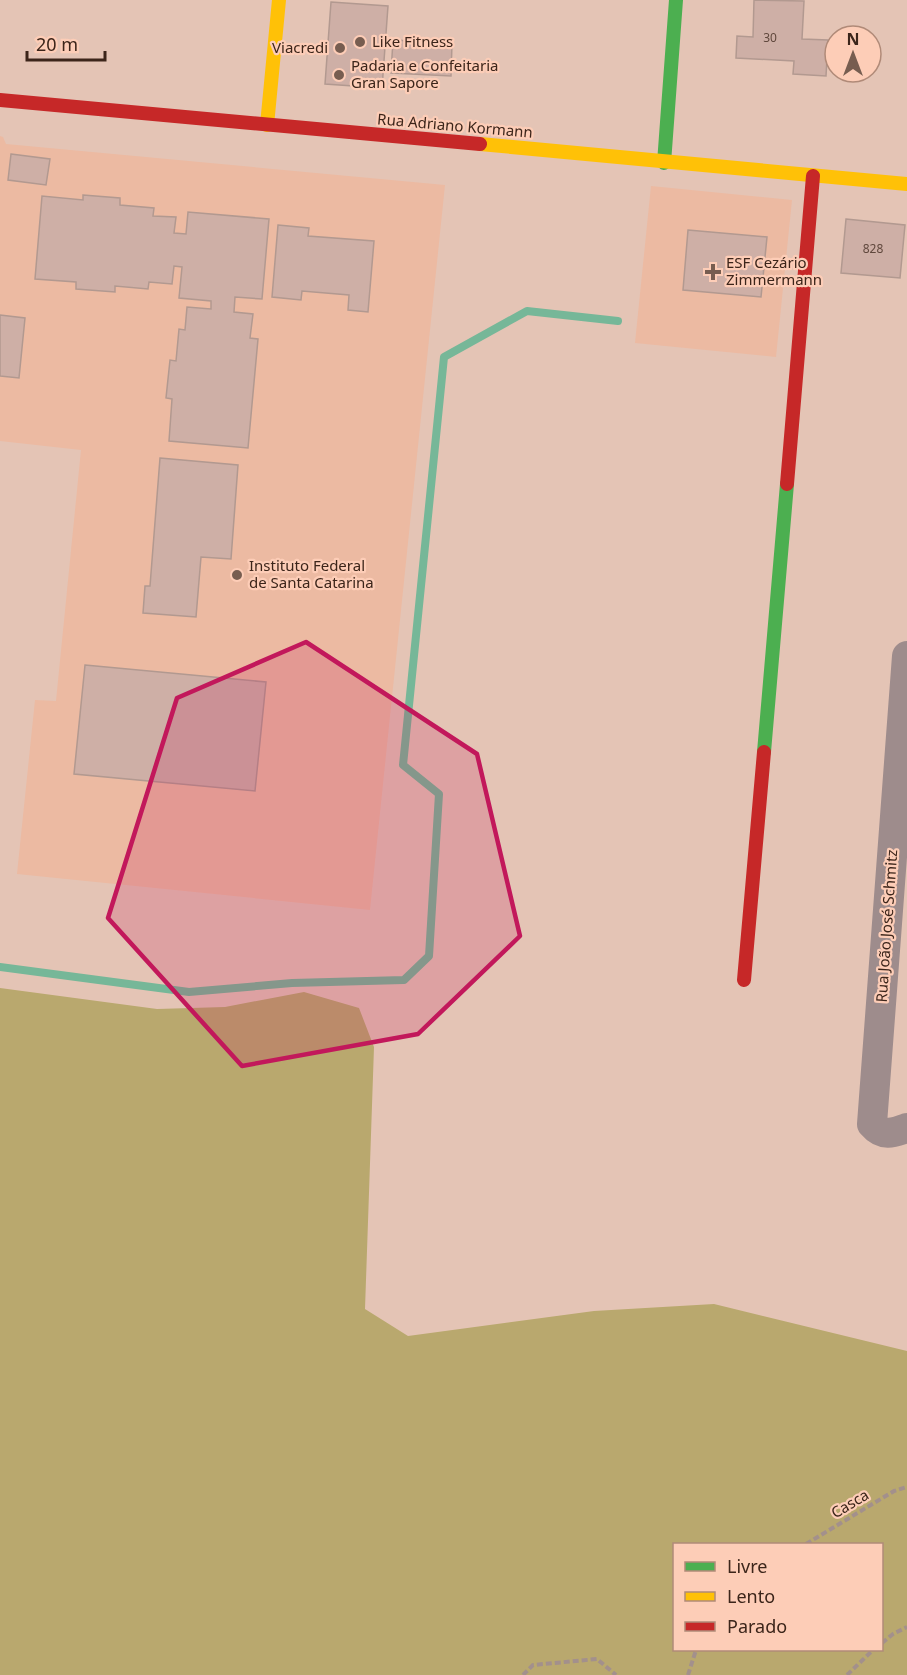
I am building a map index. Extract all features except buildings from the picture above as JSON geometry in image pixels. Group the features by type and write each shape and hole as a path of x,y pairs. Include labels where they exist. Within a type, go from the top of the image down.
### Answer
{"street":[{"path":"267,125 279,0"},
{"path":"664,163 676,0"},
{"name":"Rua Adriano Kormann","path":"0,100 907,184"},
{"path":"744,980 813,176"},
{"name":"Rua João José Schmitz","path":"907,656 872,1124 878,1132 890,1134 907,1128"}],"path":[{"name":"Casca","path":"809,1543 894,1491 907,1487"},
{"path":"883,1642 907,1627"},
{"path":"688,1675 696,1651"},
{"path":"847,1675 872,1651"},
{"path":"523,1675 533,1665 597,1659 616,1675"}],"highlighted area":[{"path":"306,642 477,754 520,936 418,1034 242,1066 108,918 177,698"}],"shaded area":[{"name":"Instituto Federal de Santa Catarina","path":"0,136 6,144 445,185 370,910 17,874 35,700 56,701 81,450 0,441"},
{"name":"ESF Cezário Zimmermann","path":"651,186 792,200 776,357 635,343"},
{"path":"0,988 157,1009 225,1007 304,992 359,1008 374,1047 365,1309 408,1336 594,1311 714,1304 907,1351 907,1675 0,1675"}],"waterway":[{"path":"0,967 189,992 292,983 404,980 429,956 439,794 403,765 444,357 527,311 618,321"}],"traffic: fast":[{"path":"664,163 676,0"},
{"path":"764,752 787,484"}],"traffic: slow":[{"path":"267,125 279,0"},
{"path":"480,144 907,184"}],"traffic: jam":[{"path":"0,100 480,144"},
{"path":"787,484 813,176"},
{"path":"744,980 764,752"}],"place":[{"name":"Like Fitness","path":"360,42"},
{"name":"Viacredi","path":"340,48"},
{"name":"Padaria e Confeitaria Gran Sapore","path":"339,75"},
{"name":"ESF Cezário Zimmermann","path":"713,272"},
{"name":"Instituto Federal de Santa Catarina","path":"237,575"}]}
